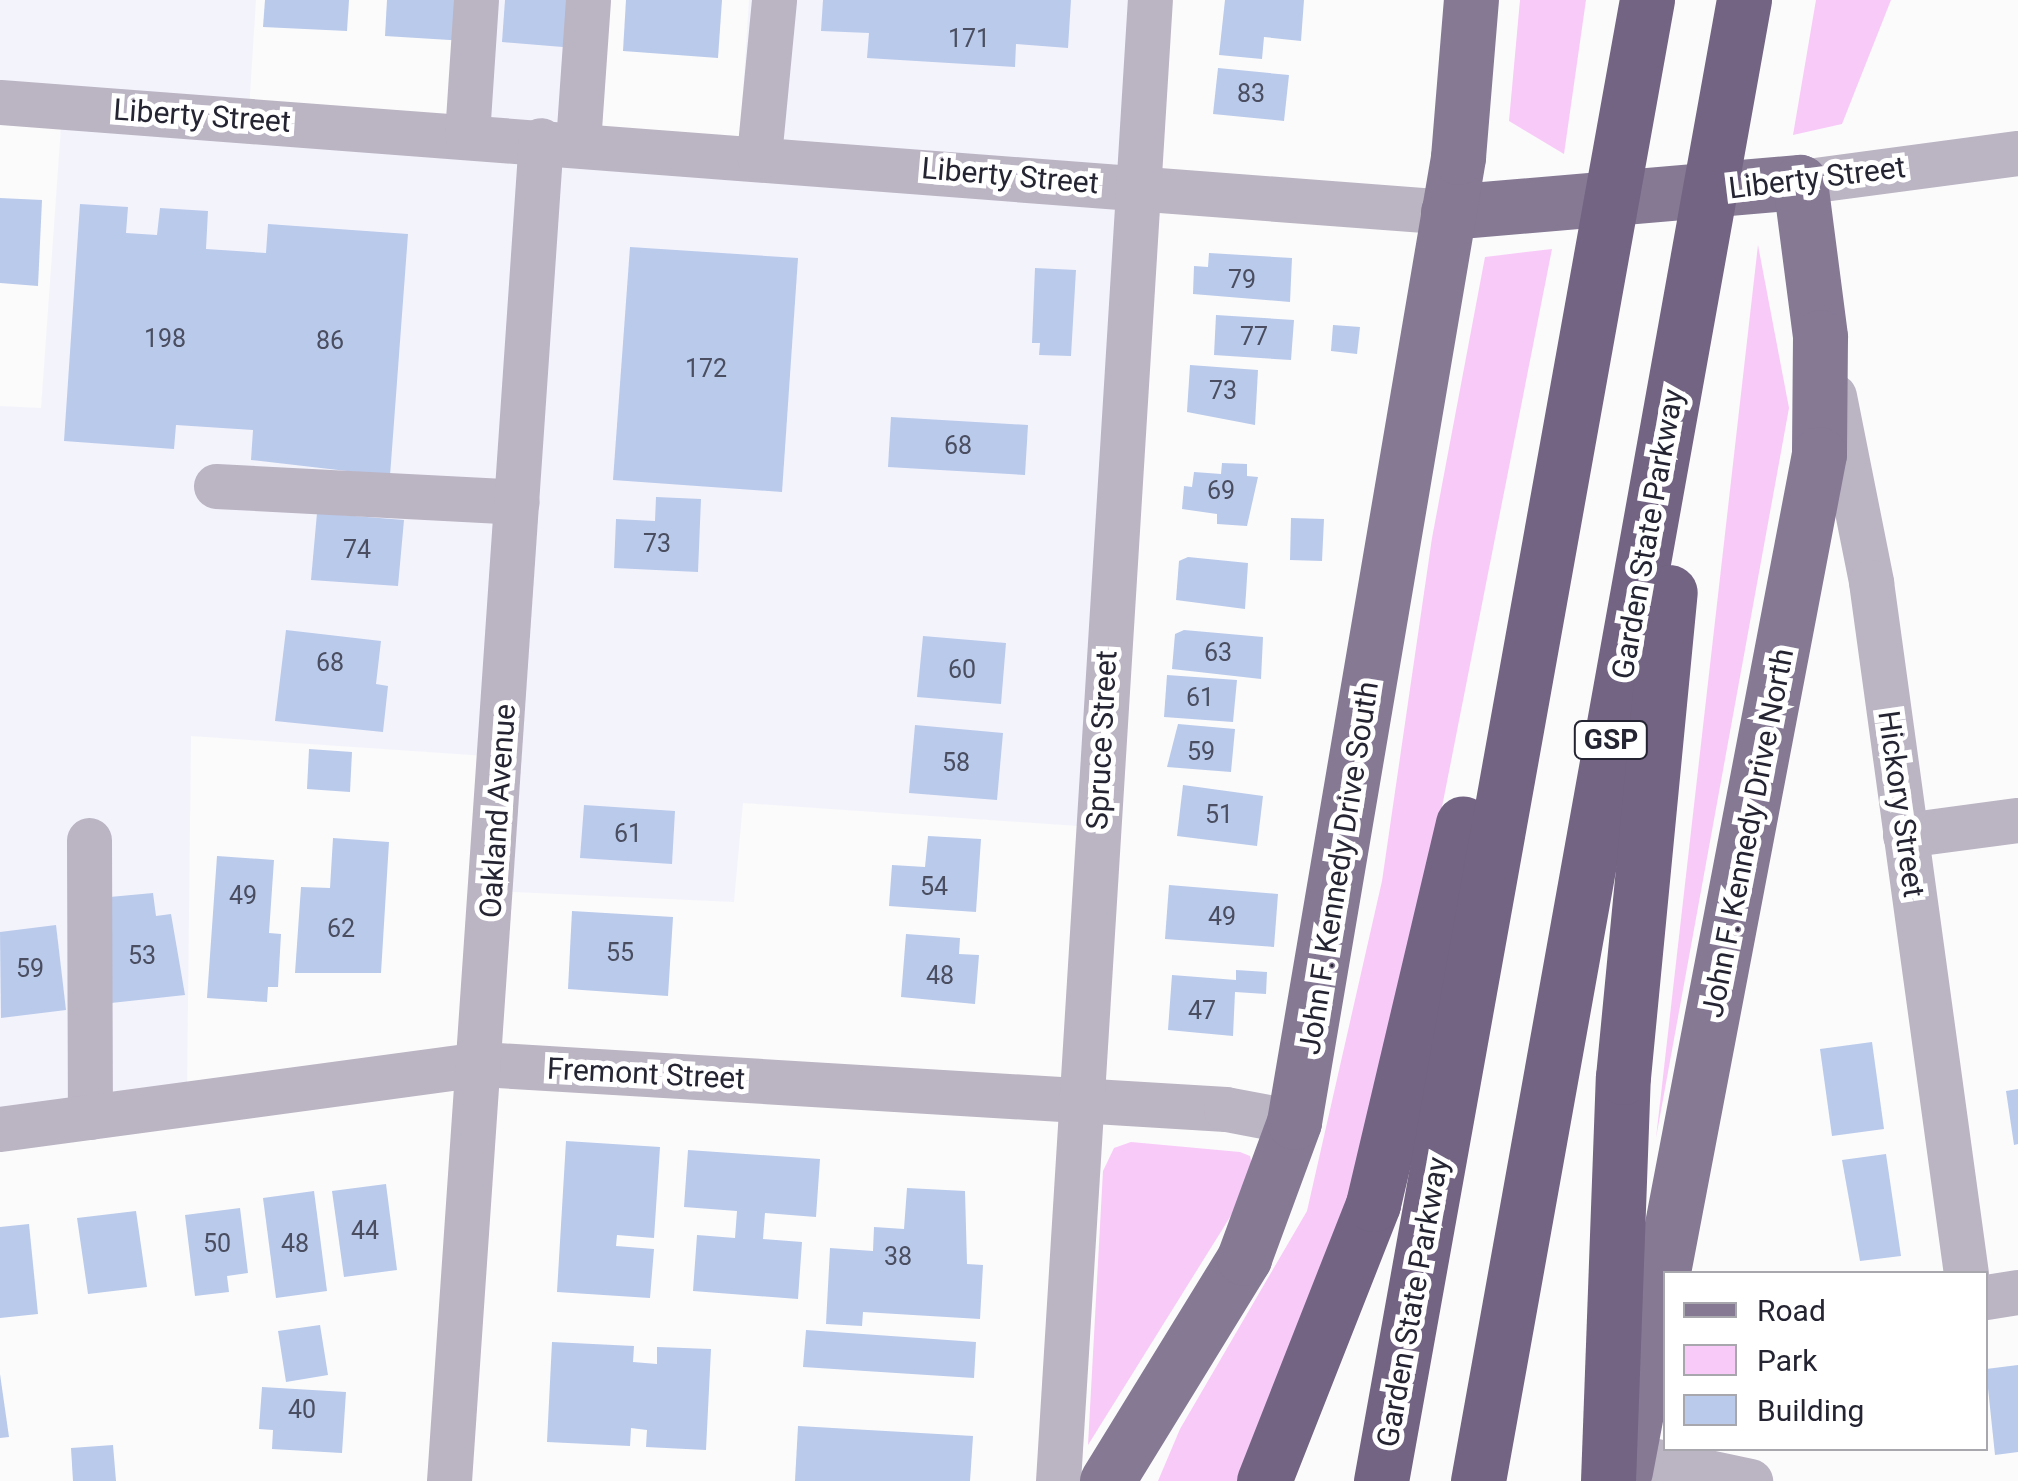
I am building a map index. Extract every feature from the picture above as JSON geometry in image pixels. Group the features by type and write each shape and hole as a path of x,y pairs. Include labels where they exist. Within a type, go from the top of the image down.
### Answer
{"highway":[{"name":"Garden State Parkway","path":"1381,1481 1647,0"},
{"name":"Garden State Parkway","path":"1478,1481 1744,0"},
{"path":"1264,1481 1358,1249 1386,1159 1620,149"},
{"path":"1619,1472 1623,1078 1711,180"}],"main road":[{"name":"John F. Kennedy Drive South","path":"1107,1481 1244,1258 1294,1122 1448,212 1471,0"},
{"name":"Liberty Street","path":"1448,212 1788,183"},
{"name":"John F. Kennedy Drive North","path":"1619,1472 1814,491 1823,415 1820,336 1788,183"}],"street":[{"path":"467,135 476,0"},
{"name":"Oakland Avenue","path":"449,1481 482,1064 517,502 560,141 588,0"},
{"path":"759,156 774,0"},
{"name":"Spruce Street","path":"1058,1481 1150,0"},
{"name":"Liberty Street","path":"0,102 759,156 1448,212"},
{"name":"Liberty Street","path":"1788,183 2018,154"},
{"name":"Hickory Street","path":"1820,336 1864,538 1966,1271"},
{"path":"216,486 517,502"},
{"path":"1906,835 2018,820"},
{"path":"88,840 90,1117"},
{"name":"Fremont Street","path":"0,1129 482,1064 1238,1110 1294,1122"},
{"path":"1988,1297 2018,1292"},
{"path":"1619,1472 1750,1481"}],"shaded area":[{"path":"0,0 256,0 249,110 0,92"},
{"path":"491,0 610,0 601,144 739,154 749,0 1165,0 1107,828 743,803 734,902 493,891 501,757 191,736 187,1095 0,1119 0,406 41,408 62,113 481,136"}],"green space":[{"path":"1520,0 1586,0 1564,154 1509,121"},
{"path":"1816,0 1891,0 1842,124 1793,135"},
{"path":"1758,245 1789,408 1656,1138"},
{"path":"1552,249 1401,1015 1336,1248 1241,1481 1158,1481 1180,1429 1307,1211 1382,881 1432,538 1485,257"},
{"path":"1131,1142 1240,1152 1250,1156 1255,1177 1088,1445 1103,1171 1114,1148"}],"building":[{"path":"265,0 349,0 347,31 263,27"},
{"path":"387,0 469,0 466,41 385,36"},
{"path":"505,0 579,0 575,48 502,42"},
{"path":"626,0 722,0 718,58 623,51"},
{"path":"823,0 1071,0 1068,48 1016,44 1015,67 867,58 869,33 821,31"},
{"path":"1225,0 1304,0 1301,41 1264,37 1262,59 1219,55"},
{"path":"1218,68 1289,75 1284,121 1213,114"},
{"path":"0,198 42,200 38,286 0,283"},
{"path":"80,204 128,207 126,233 157,235 160,208 208,211 206,249 266,253 268,224 408,234 390,476 251,460 253,430 176,425 174,449 64,441"},
{"path":"630,247 798,258 782,492 613,480"},
{"path":"1209,253 1292,258 1290,302 1193,294 1194,266 1208,267"},
{"path":"1035,268 1076,270 1071,356 1039,355 1040,343 1032,343"},
{"path":"1216,315 1294,320 1291,360 1214,355"},
{"path":"1333,325 1360,327 1357,354 1331,351"},
{"path":"1190,365 1258,370 1255,425 1187,412"},
{"path":"891,417 1028,425 1025,475 888,467"},
{"path":"1222,463 1247,464 1247,476 1258,477 1247,526 1217,524 1217,514 1182,509 1184,486 1192,487 1194,472 1221,474"},
{"path":"656,497 701,499 698,572 614,568 616,519 655,521"},
{"path":"317,513 404,520 398,586 311,580"},
{"path":"1291,518 1324,519 1322,561 1290,560"},
{"path":"1188,557 1248,563 1245,609 1176,600 1179,561"},
{"path":"286,630 381,641 376,684 388,686 383,732 275,721"},
{"path":"1184,630 1263,637 1261,679 1172,669 1175,634"},
{"path":"923,636 1006,643 1001,704 917,697"},
{"path":"1167,675 1237,680 1233,722 1164,717"},
{"path":"1178,724 1235,729 1231,772 1167,767"},
{"path":"915,725 1003,733 997,800 909,793"},
{"path":"309,749 352,752 350,792 307,789"},
{"path":"1183,785 1263,796 1257,846 1177,836"},
{"path":"584,805 675,811 672,864 580,858"},
{"path":"928,836 981,839 976,912 889,906 892,865 925,867"},
{"path":"333,838 389,842 381,973 295,973 301,887 330,888"},
{"path":"217,856 274,860 269,933 281,934 278,987 268,987 267,1002 207,998"},
{"path":"1169,885 1278,894 1274,947 1165,939"},
{"path":"153,893 156,916 171,914 185,995 111,1003 99,898"},
{"path":"572,911 673,917 668,996 568,989"},
{"path":"56,925 66,1010 1,1018 0,932"},
{"path":"906,934 960,938 959,954 979,955 975,1004 901,997"},
{"path":"1236,970 1267,972 1266,994 1235,992 1233,1036 1168,1030 1172,975 1236,980"},
{"path":"1872,1042 1884,1129 1832,1136 1820,1049"},
{"path":"2018,1089 2018,1144 2014,1145 2006,1091"},
{"path":"566,1141 660,1147 654,1238 617,1235 616,1246 654,1249 650,1298 557,1292"},
{"path":"688,1150 820,1159 816,1217 765,1213 763,1239 802,1242 798,1299 693,1291 697,1235 735,1238 737,1211 684,1207"},
{"path":"1886,1154 1901,1256 1860,1261 1842,1160"},
{"path":"386,1184 397,1270 344,1277 332,1191"},
{"path":"907,1188 965,1191 967,1264 983,1265 980,1319 863,1312 862,1326 826,1324 830,1248 873,1251 874,1227 904,1229"},
{"path":"314,1191 327,1291 276,1298 263,1198"},
{"path":"240,1208 248,1273 227,1276 229,1292 195,1296 185,1215"},
{"path":"136,1211 147,1287 88,1294 77,1218"},
{"path":"29,1224 38,1314 0,1318 0,1227"},
{"path":"320,1325 328,1375 286,1382 278,1331"},
{"path":"806,1330 976,1342 974,1378 803,1367"},
{"path":"552,1342 634,1346 633,1362 657,1364 657,1347 711,1349 706,1450 646,1447 647,1430 631,1428 630,1446 547,1442"},
{"path":"2018,1365 2018,1452 1995,1455 1988,1369"},
{"path":"0,1374 9,1437 0,1438"},
{"path":"262,1387 346,1392 342,1453 272,1449 273,1430 259,1429"},
{"path":"798,1426 973,1436 970,1481 795,1481"},
{"path":"113,1445 116,1481 73,1481 71,1448"}]}
